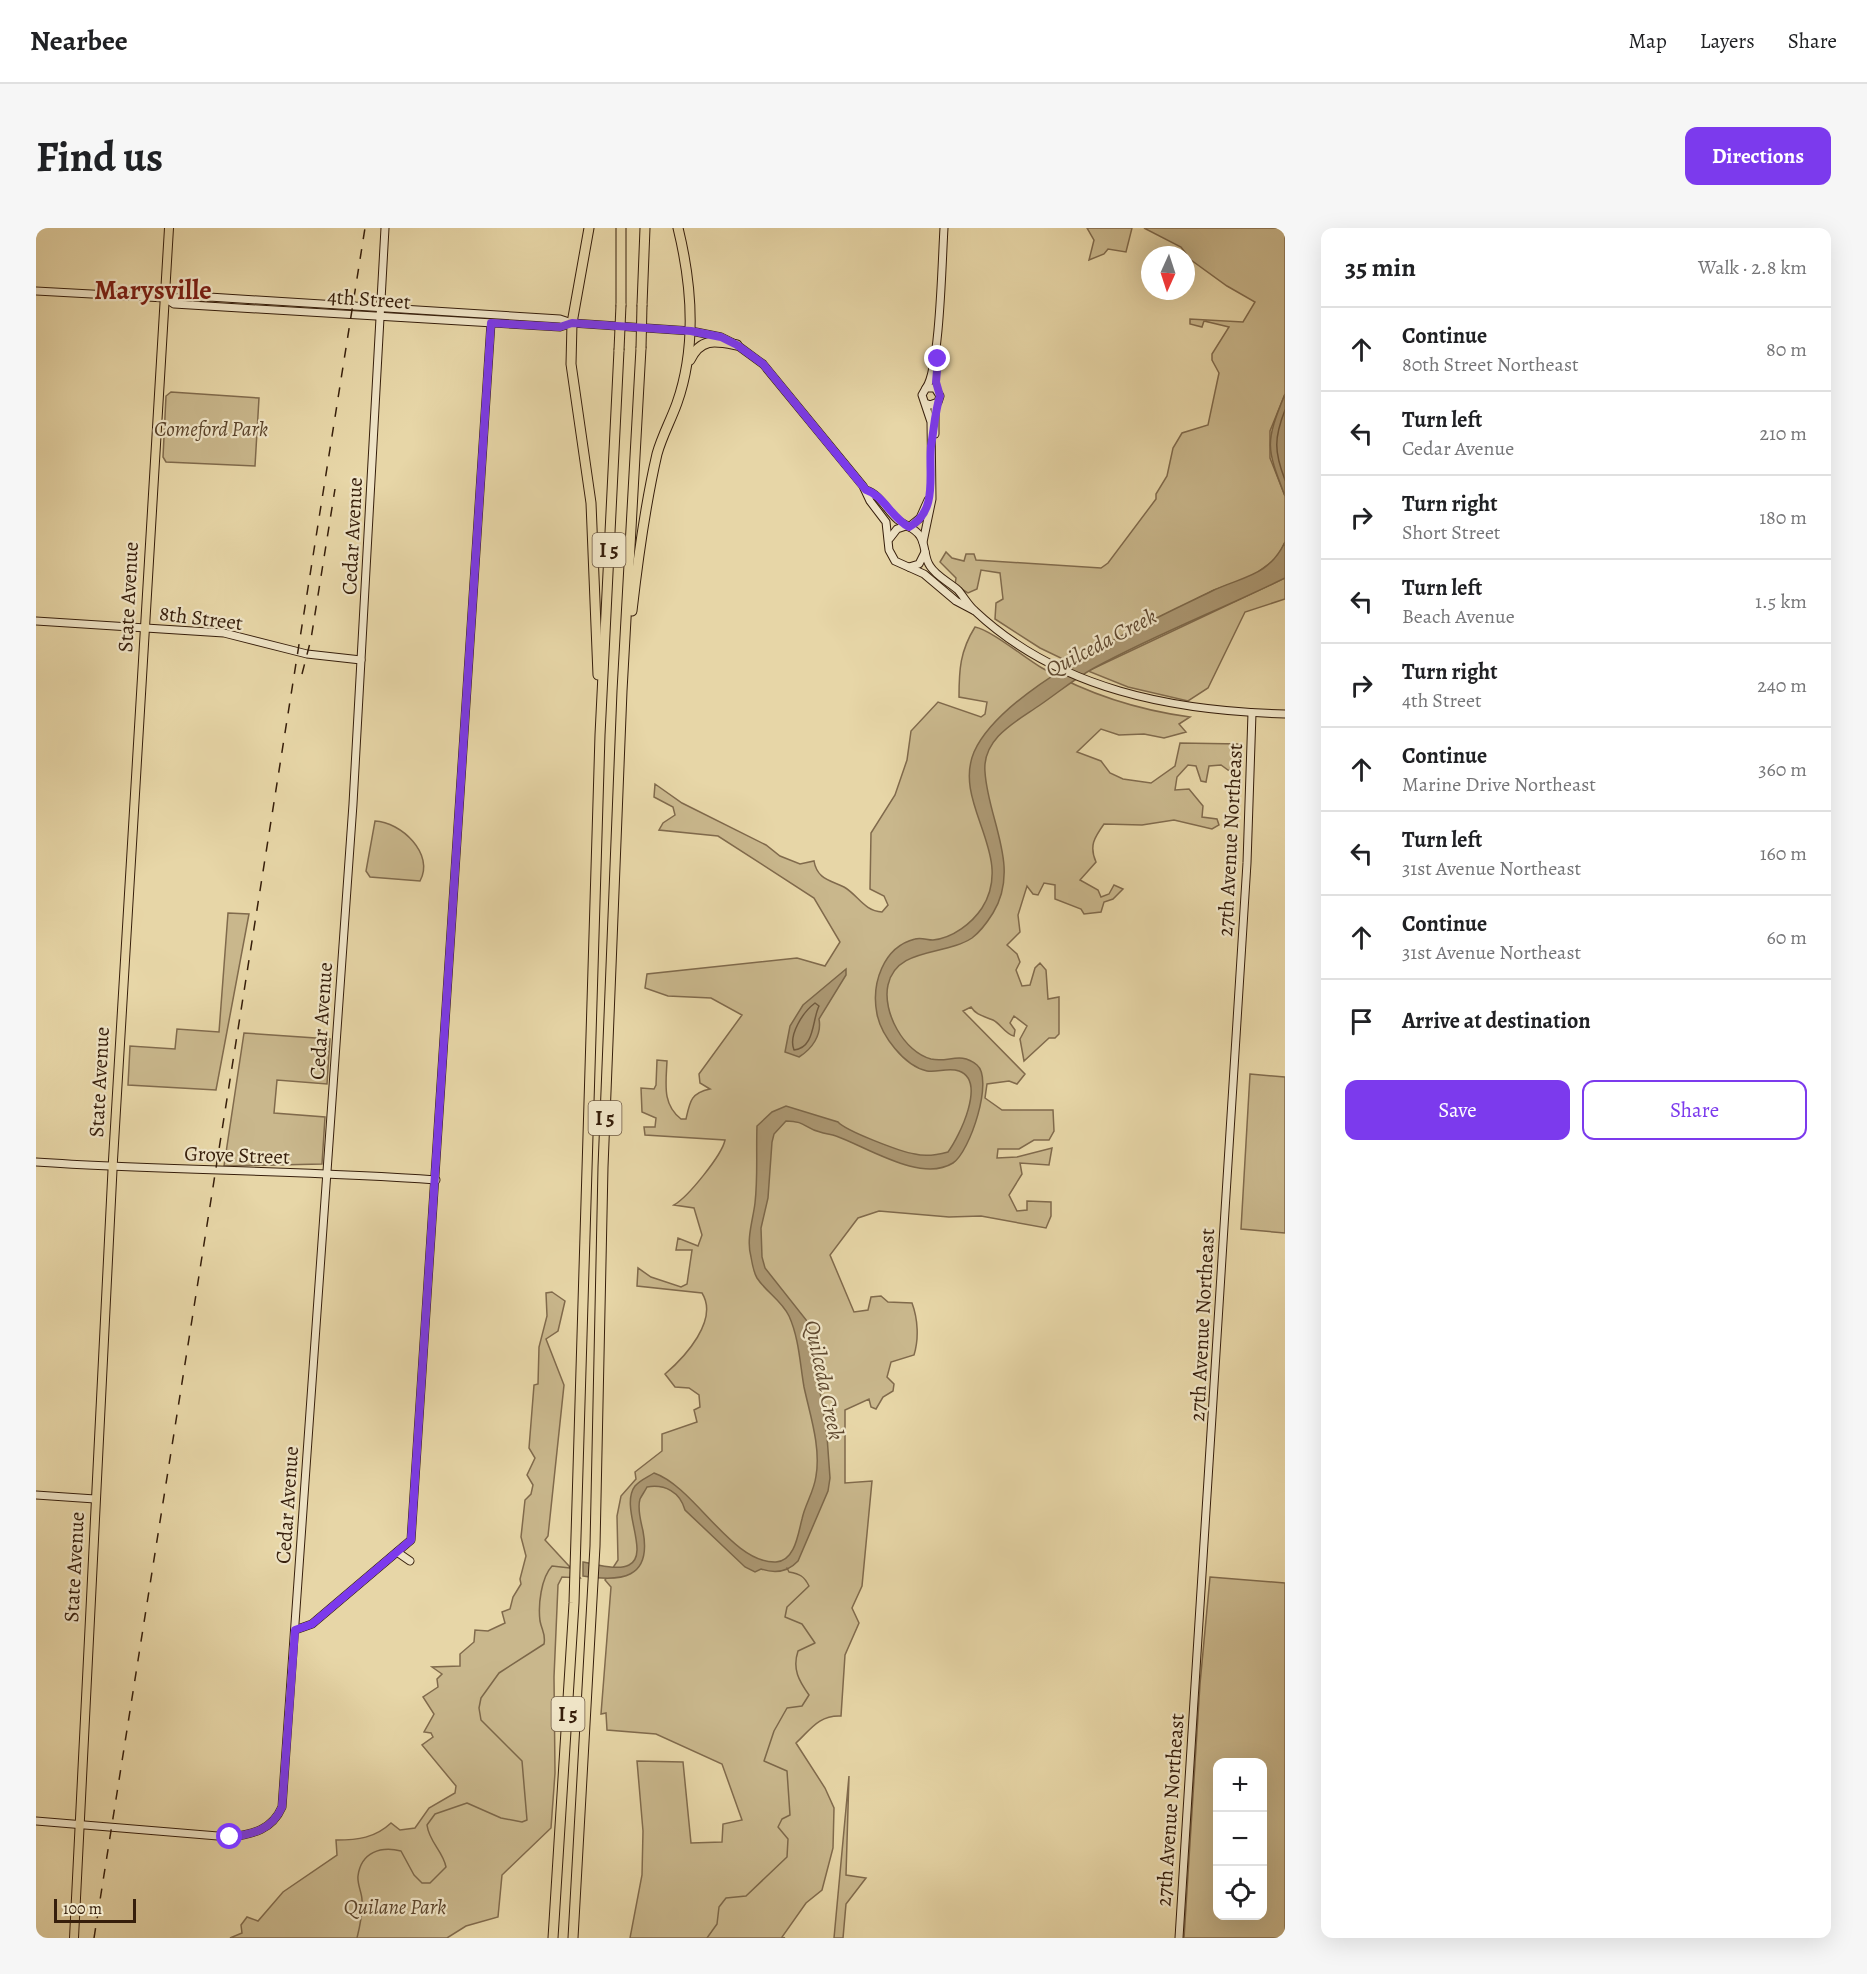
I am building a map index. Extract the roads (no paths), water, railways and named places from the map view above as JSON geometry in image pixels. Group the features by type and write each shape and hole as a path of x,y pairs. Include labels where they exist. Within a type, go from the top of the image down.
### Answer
{"highway":[{"path":"590,228 572,323 571,375 591,503 600,735"},
{"name":"I 5","path":"553,1938 576,1557 600,735 621,305 621,228"},
{"name":"I 5","path":"573,1938 595,1546 603,1167 621,691 641,348 645,228"},
{"path":"621,691 650,483 659,446 677,403 688,364 691,331 688,269 678,228"},
{"path":"688,364 701,344 712,341 737,345"}],"main road":[{"name":"State Avenue","path":"74,1938 112,1167 169,228"}],"street":[{"name":"Cedar Avenue","path":"79,1824 230,1837 260,1831 279,1814 285,1794 361,660 385,228"},
{"path":"923,542 931,509 932,445 930,418 922,395 931,381 936,345 944,228"},
{"name":"4th Street","path":"36,291 165,298 209,297 560,319 572,323 691,331 721,337 737,345 763,364 866,490"},
{"name":"4th Street","path":"165,298 174,304 380,317 560,327 572,323"},
{"path":"273,310 275,305 298,306 306,303"},
{"path":"295,1630 312,1624 411,1540 491,323"},
{"path":"932,445 936,428 936,404 940,396 936,345"},
{"path":"927,388 938,390"},
{"path":"925,403 936,404"},
{"path":"866,490 872,492 894,517 917,532 923,542 931,568 956,589 973,610"},
{"path":"866,490 870,501 886,522 892,557 934,581 956,601 973,610 1022,646 1074,675 1132,695 1195,708 1285,714"},
{"path":"889,541 897,529 908,526 924,514 931,492"},
{"path":"907,567 919,564 925,552"},
{"name":"8th Street","path":"36,621 224,633 307,654 361,660"},
{"name":"27th Avenue Northeast","path":"1179,1938 1246,863 1252,713"},
{"name":"Grove Street","path":"36,1162 112,1167 327,1173 436,1180"},
{"path":"36,1495 95,1499"},
{"path":"397,1552 410,1561"},
{"path":"36,1821 79,1824"}],"water":[{"path":"1285,394 1285,496 1274,466 1270,445 1274,424"},
{"name":"Quilceda Creek","path":"1285,542 1285,578 1141,644 1087,672 1012,724 989,749 985,772 987,790 1004,861 1001,896 989,919 972,938 949,948 911,958 901,964 893,973 888,985 887,996 888,1007 897,1029 912,1048 931,1059 960,1058 971,1061 982,1073 983,1085 978,1115 973,1131 960,1156 953,1163 940,1168 926,1169 894,1161 798,1122 786,1121 774,1134 768,1198 761,1228 762,1257 765,1268 807,1321 811,1334 827,1436 830,1478 828,1491 798,1561 790,1568 777,1572 761,1569 755,1572 745,1567 685,1510 676,1494 666,1488 654,1486 647,1487 639,1503 645,1547 643,1559 638,1568 631,1574 621,1577 583,1576 583,1562 624,1567 635,1559 637,1551 630,1506 631,1495 637,1484 654,1473 684,1493 744,1551 760,1559 776,1562 788,1557 792,1552 815,1482 817,1454 792,1324 782,1305 757,1278 753,1268 750,1236 756,1193 757,1126 772,1112 786,1106 838,1122 862,1136 908,1152 919,1155 936,1155 948,1152 968,1110 971,1086 967,1077 955,1070 927,1071 918,1068 902,1056 889,1040 879,1022 876,991 882,968 887,958 895,950 915,939 940,939 961,929 982,908 991,888 992,869 989,849 971,791 969,771 974,752 990,728 1014,704 1045,681 1116,638 1263,569 1278,554"},
{"path":"846,969 846,975 819,1019 819,1031 812,1046 799,1057 785,1052 790,1026 803,1005"}],"waterway":[{"name":"Quilceda Creek","path":"357,1938 362,1905 358,1876 363,1861 368,1856 379,1850 401,1851 414,1875 422,1883 430,1883 446,1867 428,1831 427,1825 435,1814 467,1803 501,1818 522,1822 527,1820 522,1761 481,1720 479,1708 481,1698 499,1673 544,1644 539,1607 545,1577 552,1566 570,1568"},
{"path":"707,1938 717,1924 719,1907 726,1898 746,1896 787,1857 788,1839 778,1827 782,1819 790,1815 787,1771 764,1761 774,1731 787,1708 802,1706 809,1695 796,1669 796,1657 798,1651 815,1643 802,1624 785,1617 787,1607 809,1586 803,1578 789,1572 787,1568"}],"railway":[{"path":"94,1938 365,228"},
{"path":"302,674 311,639 335,489"}],"district":[{"name":"Marysville","path":"153,290"}],"park label":[{"name":"Comeford Park","path":"211,429"},
{"name":"Quilane Park","path":"395,1907"}]}
